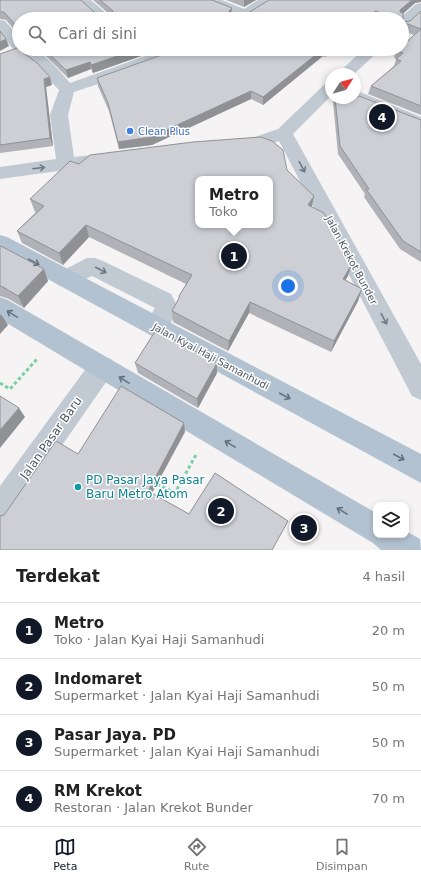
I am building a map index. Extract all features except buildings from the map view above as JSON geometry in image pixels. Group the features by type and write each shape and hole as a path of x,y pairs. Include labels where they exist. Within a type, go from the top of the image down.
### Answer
{"main road":[{"name":"Jalan Kyai Haji Samanhudi","path":"0,243 421,469"},
{"path":"0,306 209,432 373,528"},
{"path":"389,538 409,550"}],"street":[{"path":"83,0 98,12"},
{"path":"210,0 232,12"},
{"path":"249,12 268,0"},
{"path":"409,18 421,7"},
{"path":"0,24 12,44"},
{"path":"32,56 37,58 49,68 67,89"},
{"path":"67,89 147,56"},
{"path":"352,68 366,56"},
{"path":"66,165 59,116 67,89"},
{"path":"224,145 257,143 284,133 325,93"},
{"path":"361,98 421,124"},
{"name":"Jalan Krekot Bunder","path":"284,133 421,388"},
{"path":"0,173 126,157"},
{"name":"Jalan Pasar Baru","path":"0,510 102,367"}],"path":[{"path":"0,383 10,389 55,339"},
{"path":"157,484 175,493 209,432"}],"place":[{"name":"RM Krekot","path":"382,117"},
{"name":"Clean Plus","path":"130,131"},
{"name":"Metro","path":"234,256"},
{"name":"PD Pasar Jaya Pasar Baru Metro Atom","path":"78,487"},
{"name":"Indomaret","path":"221,511"},
{"name":"Pasar Jaya. PD","path":"304,528"}]}
